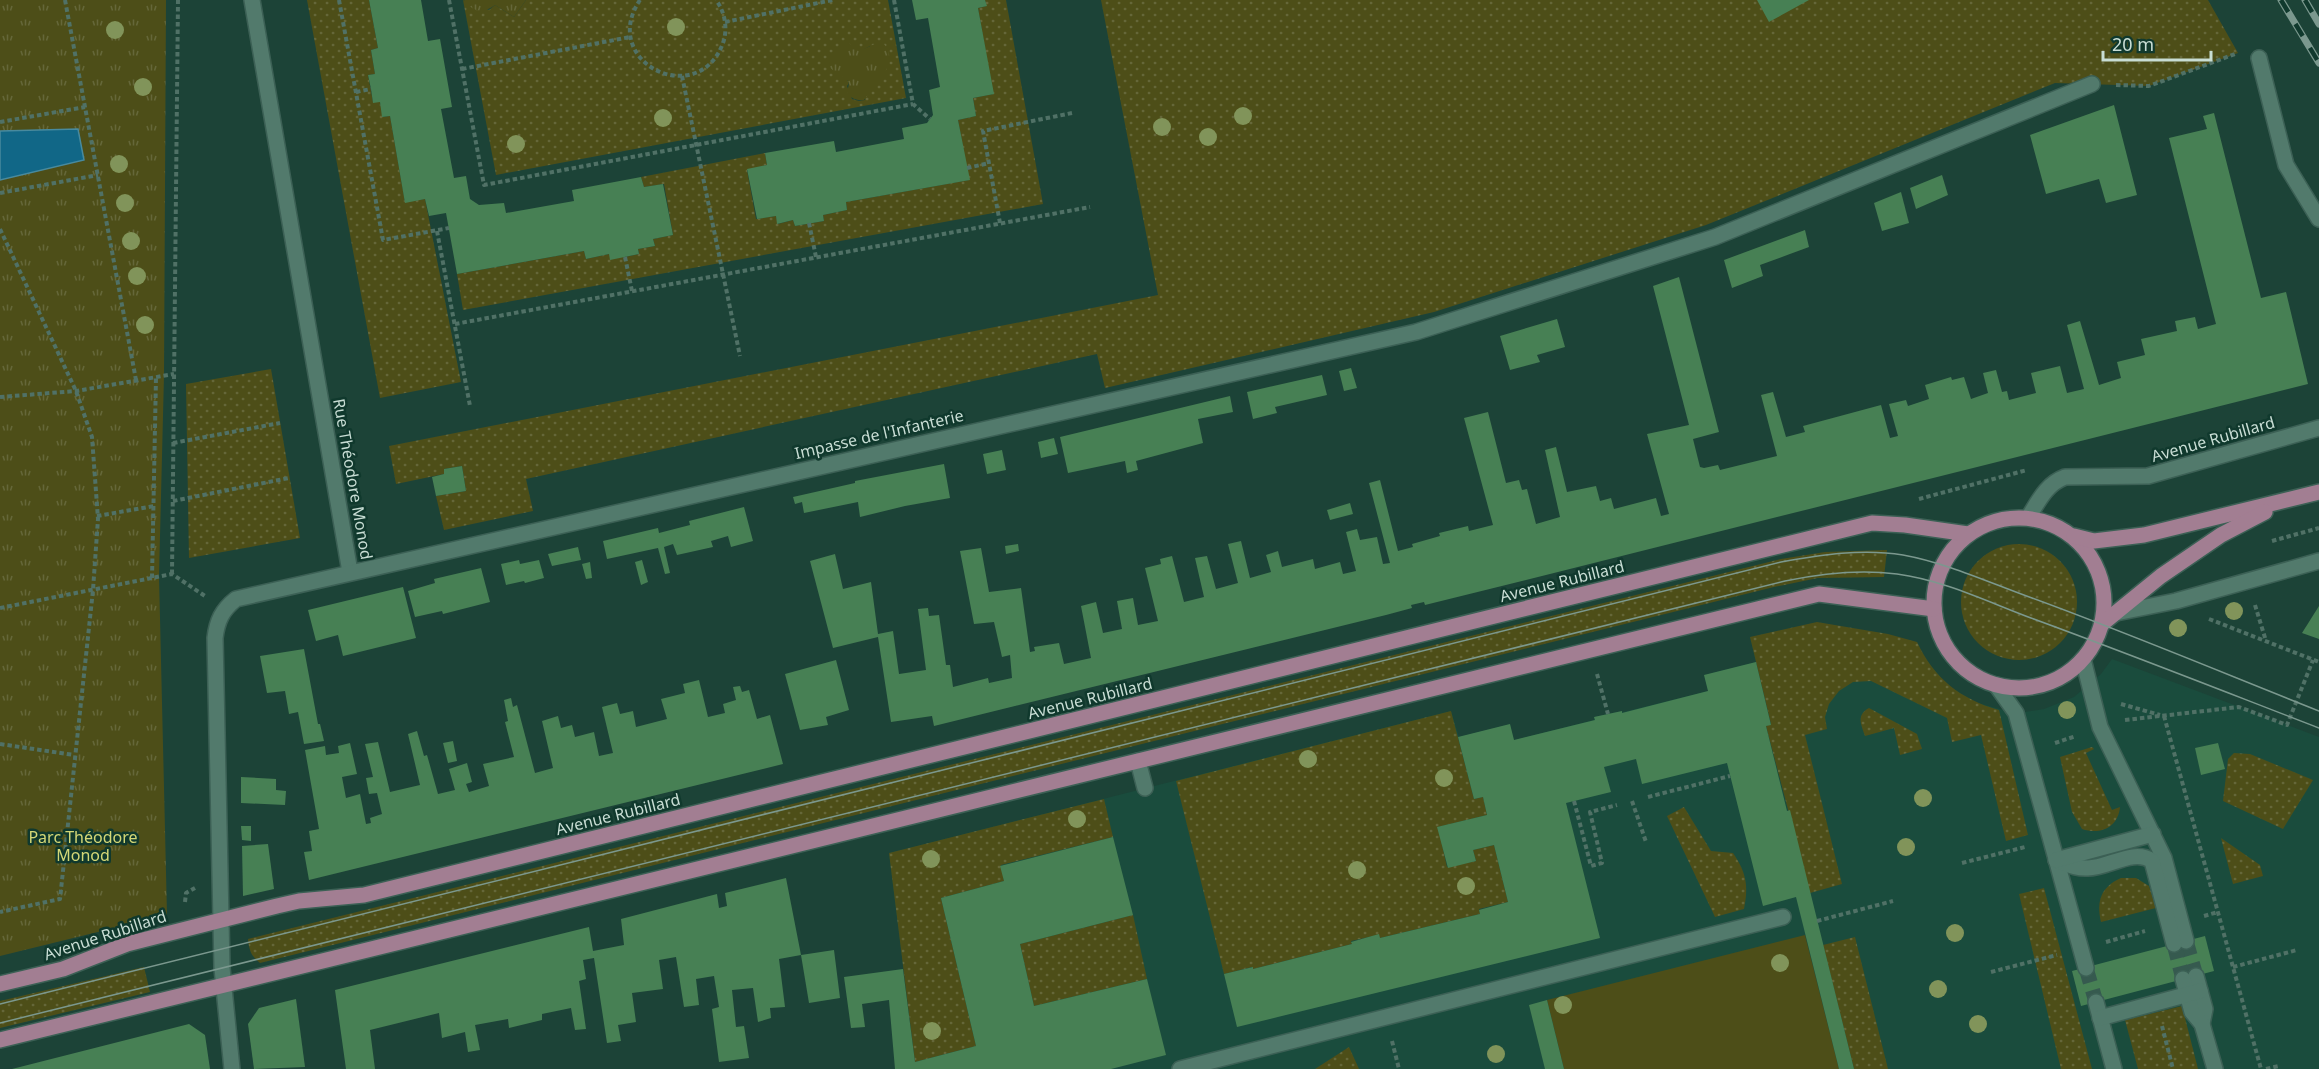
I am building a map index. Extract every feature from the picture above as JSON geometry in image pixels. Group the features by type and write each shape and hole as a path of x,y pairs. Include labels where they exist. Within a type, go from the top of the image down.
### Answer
{"main road":[{"path":"2071,535 2091,556 2102,582 2104,610 2102,624 2095,641 2083,659 2062,676 2044,684 2023,688 1996,685 1972,674 1953,656 1939,633 1934,609 1936,583 1942,566 1953,549 1968,534 1996,520 2028,518 2051,524 2071,535 2094,541 2144,535 2319,492"},
{"path":"2102,624 2161,576 2220,535 2289,500"},
{"name":"Avenue Rubillard","path":"0,984 63,969 127,944 220,914 299,901 364,895 1872,524 1905,525 1968,534"},
{"path":"0,1040 1820,594 1934,609"}],"street":[{"name":"Rue Théodore Monod","path":"225,609 243,596 350,572 252,0"},
{"path":"2259,58 2286,165 2319,219"},
{"name":"Impasse de l'Infanterie","path":"350,572 1416,332 1715,237 2092,84"},
{"name":"Avenue Rubillard","path":"2028,518 2048,488 2055,481 2065,477 2148,476 2319,428"},
{"path":"2116,613 2176,601 2319,561"},
{"path":"225,609 218,621 215,638 220,914 223,986 232,1069"},
{"path":"2056,860 2085,869 2138,856 2148,858 2152,861 2180,943 2164,858 2100,727 2083,659"},
{"path":"1996,685 2016,713 2086,968"},
{"path":"1138,760 1145,788"},
{"path":"2056,860 2153,834"},
{"path":"1179,1069 1217,1064 1783,917"},
{"path":"2190,978 2194,993 2192,1012 2202,1024 2215,1069"},
{"path":"2100,1018 2194,993"},
{"path":"2096,1002 2114,1069"}],"path":[{"path":"64,0 136,380"},
{"path":"172,574 178,0"},
{"path":"339,0 383,240 449,228"},
{"path":"449,0 484,185 914,104"},
{"path":"640,0 634,8 630,22 630,37 635,50 643,62 654,71 681,76 697,73 710,64 719,52 725,37 725,22 716,0"},
{"path":"725,22 833,0"},
{"path":"894,0 914,104 930,119"},
{"path":"462,69 630,37"},
{"path":"2092,84 2149,86 2238,53 2259,58"},
{"path":"681,76 740,356"},
{"path":"356,92 371,89"},
{"path":"0,122 85,106"},
{"path":"1000,223 983,132 1072,113"},
{"path":"968,168 989,163"},
{"path":"0,193 98,175"},
{"path":"455,324 1090,207"},
{"path":"809,223 816,257"},
{"path":"0,229 76,391 92,437 98,516 93,590 60,899 0,912"},
{"path":"437,231 471,406"},
{"path":"625,257 632,291"},
{"path":"0,397 76,391 174,374"},
{"path":"152,578 156,377"},
{"path":"174,443 280,423"},
{"path":"173,501 289,478"},
{"path":"98,516 154,506"},
{"path":"2262,543 2319,528"},
{"path":"0,608 172,574 225,609"},
{"path":"2207,618 2319,663"},
{"path":"2123,720 2239,707 2287,725 2313,660"},
{"path":"1596,670 1608,714"},
{"path":"2092,696 2163,716"},
{"path":"2163,716 2261,1069"},
{"path":"2055,743 2071,738"},
{"path":"0,744 74,755"},
{"path":"1648,797 1730,776"},
{"path":"1574,801 1591,866 1602,862 1590,812 1617,805"},
{"path":"1632,801 1646,842"},
{"path":"1962,863 2020,848"},
{"path":"1817,921 1893,902"},
{"path":"2106,942 2150,930"},
{"path":"2233,967 2297,950"},
{"path":"1991,972 2066,952"},
{"path":"2266,1069 2280,1066"}],"shaded area":[{"path":"1750,637 1917,642 1924,657 1946,684 1974,702 2007,711 2025,712 2044,709 2074,697 2101,674 2112,659 2319,737 2319,1069 916,1069 889,853 1451,711 1459,737 1510,724 1514,740 1594,720 1594,717 1708,691 1704,675 1756,662"}],"green space":[{"name":"Parc Théodore Monod","path":"0,0 166,0 164,375 159,576 167,915 0,956"},
{"path":"307,0 369,0 378,48 371,50 375,74 368,75 373,102 380,102 383,117 390,116 405,202 425,199 461,382 380,398"},
{"path":"463,0 489,10 495,5 514,17 526,0 888,0 906,98 496,175","holes":["845,41 859,52 870,46 865,100 859,101 852,99 847,86 849,83"]},
{"path":"464,0 526,0 514,17 495,5 482,11 471,7"},
{"path":"985,0 1006,0 1043,204 463,310 457,274 584,251 586,259 609,254 625,257 639,254 638,249 655,246 653,239 673,235 664,184 644,187 641,177 765,153 767,165 747,170 756,219 776,216 778,224 793,220 795,226 824,221 823,215 847,210 846,202 969,180 958,120 976,116 973,98 993,94 978,8 986,6"},
{"path":"1101,0 2208,0 2238,53 2149,86 2055,83 1706,225 1434,312 1105,388 1097,354 526,479 533,511 444,530 436,496 466,491 462,466 444,469 444,474 396,484 389,446 1158,295"},
{"path":"845,40 859,51 877,43 884,44 888,51 889,59 885,73 864,100 855,99 847,94 849,83 847,80 826,65"},
{"path":"271,369 300,538 189,558 186,384"},
{"path":"2019,544 2041,549 2060,561 2072,580 2077,602 2072,624 2060,643 2041,655 2019,660 1997,655 1978,643 1966,624 1961,602 1966,580 1978,561 1997,549"},
{"path":"1887,550 1884,577 1818,578 1774,587 260,963 249,946 248,939 1781,559 1825,552"},
{"path":"1817,622 1888,634 1917,642 1932,666 1950,685 1972,700 1999,710 2028,835 2006,841 1981,735 1952,742 1947,718 1871,681 1853,682 1839,691 1829,704 1825,717 1827,729 1805,735 1842,884 1810,893 1766,726 1771,724 1750,637"},
{"path":"1869,708 1917,734 1922,749 1900,755 1894,728 1865,736 1861,717"},
{"path":"1451,711 1474,799 1483,797 1487,815 1438,827 1447,867 1476,861 1473,850 1494,845 1508,902 1479,909 1480,914 1380,938 1378,935 1351,941 1352,944 1224,974 1176,781"},
{"path":"2092,747 2094,749 2086,753 2112,810 2120,807 2119,814 2112,825 2101,830 2089,831 2082,829 2072,812 2060,757"},
{"path":"2234,753 2250,754 2313,780 2283,829 2223,801 2228,759"},
{"path":"1104,799 1113,837 1001,865 1004,881 941,898 976,1046 915,1062 889,853"},
{"path":"1684,807 1711,851 1733,853 1744,873 1746,893 1744,909 1715,917 1667,816"},
{"path":"2221,838 2260,865 2263,876 2233,884"},
{"path":"2121,878 2136,878 2149,886 2156,908 2101,922 2099,908 2102,895 2109,886"},
{"path":"2044,888 2092,1069 2061,1069 2019,894"},
{"path":"1133,915 1147,979 1034,1006 1020,944"},
{"path":"1805,935 1839,1069 1564,1069 1547,1000"},
{"path":"1855,937 1888,1069 1854,1069 1823,945"},
{"path":"144,967 150,992 0,1028 0,1001"},
{"path":"2182,1006 2198,1069 2138,1069 2125,1020"},
{"path":"1349,1047 1359,1069 1315,1069"}],"water":[{"path":"78,129 84,160 0,180 0,131"}],"building":[{"path":"369,0 421,0 428,41 440,39 452,107 441,109 454,178 466,176 470,199 479,205 504,203 506,213 574,201 572,190 641,177 644,187 663,184 673,235 653,239 655,246 638,249 639,254 610,260 609,254 586,259 584,251 457,274 446,213 429,216 425,199 405,203 390,116 382,117 380,102 373,103 368,75 375,74 371,50 378,48"},
{"path":"912,0 985,0 987,6 978,8 994,94 973,98 976,116 958,120 970,180 846,202 847,210 823,215 824,221 795,226 793,220 777,224 776,216 757,219 747,169 767,165 765,153 834,141 836,152 904,139 902,128 927,123 933,115 929,90 940,87 928,18 916,20"},
{"path":"1757,0 1809,0 1769,22"},
{"path":"2114,105 2137,195 2106,203 2099,179 2046,194 2030,135"},
{"path":"2214,113 2261,298 2286,292 2308,384 1425,605 1424,602 1411,605 1412,608 1386,615 934,726 932,716 891,722 878,637 833,648 810,561 835,554 843,589 871,582 878,634 893,631 899,674 926,670 918,609 928,608 929,616 939,615 946,665 950,665 953,687 988,678 989,683 1012,678 1010,655 1002,657 994,622 974,624 960,551 981,548 989,592 1021,588 1030,652 1035,651 1034,647 1059,643 1064,664 1091,658 1081,606 1096,602 1103,633 1122,629 1117,601 1133,598 1138,625 1158,621 1145,568 1161,564 1160,559 1172,556 1184,602 1204,597 1195,558 1207,556 1216,589 1238,583 1228,544 1241,541 1250,578 1271,572 1266,555 1278,551 1282,567 1313,559 1315,569 1340,562 1343,574 1356,571 1346,532 1357,529 1360,540 1377,537 1383,564 1390,563 1369,483 1380,480 1398,551 1413,547 1412,544 1440,536 1439,533 1468,526 1469,531 1493,525 1464,418 1488,412 1506,483 1519,480 1522,490 1527,489 1536,524 1560,517 1545,450 1556,447 1567,492 1596,486 1600,501 1611,498 1614,509 1656,498 1661,516 1669,514 1647,434 1689,425 1653,286 1679,277 1719,432 1693,439 1700,467 1704,468 1718,465 1720,470 1777,456 1761,395 1773,392 1786,437 1805,432 1803,426 1881,405 1890,438 1898,436 1889,404 1906,400 1908,406 1929,399 1925,385 1951,377 1952,380 1964,377 1971,399 1988,393 1983,373 1996,370 2002,392 2007,391 2009,400 2036,393 2031,373 2060,366 2067,393 2084,389 2067,325 2080,321 2099,385 2121,378 2117,362 2145,355 2141,339 2177,331 2175,321 2195,317 2198,329 2216,324 2169,138 2207,129 2203,116"},
{"path":"1942,175 1948,195 1916,209 1910,188"},
{"path":"1901,192 1909,223 1882,231 1874,203"},
{"path":"1805,230 1809,247 1760,265 1763,276 1732,288 1724,260"},
{"path":"1557,319 1565,347 1537,355 1540,362 1510,370 1500,336"},
{"path":"1351,368 1357,388 1344,391 1339,371"},
{"path":"1322,375 1327,395 1275,407 1277,413 1253,419 1247,392"},
{"path":"1230,396 1233,412 1198,419 1203,443 1136,461 1138,470 1127,473 1125,461 1068,473 1060,437"},
{"path":"1054,438 1058,454 1041,458 1038,442"},
{"path":"1002,450 1006,470 987,474 983,454"},
{"path":"944,464 950,498 860,517 858,502 804,513 802,502 795,504 793,497 855,483 855,481"},
{"path":"462,466 466,491 436,496 432,477 444,474 444,469"},
{"path":"1350,503 1353,514 1330,520 1327,510"},
{"path":"744,507 753,541 731,547 728,536 711,541 713,547 677,555 673,544 664,547 670,573 665,574 658,548 607,559 603,541 658,528 659,533 690,525 689,521"},
{"path":"1018,544 1019,551 1006,554 1005,546"},
{"path":"578,547 581,560 552,566 548,554"},
{"path":"519,560 520,564 539,560 544,578 506,585 501,564"},
{"path":"642,560 648,582 641,585 635,562"},
{"path":"590,562 592,578 586,579 582,564"},
{"path":"481,568 490,602 443,614 442,611 415,617 408,591 435,583 434,579"},
{"path":"403,587 416,638 343,656 338,635 316,641 308,610"},
{"path":"2319,606 2319,639 2302,633"},
{"path":"304,649 318,724 320,724 324,741 304,744 298,712 289,714 285,691 267,693 260,656"},
{"path":"836,660 849,710 826,717 828,725 800,730 785,674"},
{"path":"1756,662 1771,725 1766,726 1787,811 1790,810 1854,1069 1839,1069 1796,897 1763,906 1727,763 1642,784 1636,759 1604,767 1611,792 1566,803 1600,938 1237,1027 1224,974 1352,944 1351,942 1379,934 1380,938 1480,914 1479,910 1508,902 1494,845 1473,850 1476,861 1448,868 1437,827 1487,815 1483,797 1474,799 1458,737 1510,724 1514,740 1595,720 1594,717 1622,711 1622,713 1708,691 1704,675"},
{"path":"699,680 708,717 725,713 723,704 736,700 733,687 740,686 742,692 749,690 757,719 770,715 783,764 309,880 304,852 312,851 309,831 319,829 305,750 325,746 326,755 339,753 338,746 350,743 357,774 342,777 346,798 360,794 366,824 371,823 370,818 382,814 377,793 369,794 366,778 373,777 365,744 378,742 390,792 420,785 408,734 417,731 424,756 427,755 438,794 455,790 449,769 467,763 472,782 466,784 469,792 489,786 483,764 514,757 505,722 508,721 504,700 511,698 513,707 517,705 535,773 553,768 542,721 558,716 561,728 572,725 575,737 594,732 599,756 613,753 602,707 617,703 620,714 633,711 636,727 667,719 661,699 685,693 683,684"},
{"path":"453,741 457,761 448,763 443,743"},
{"path":"2218,743 2225,769 2201,775 2195,748"},
{"path":"241,777 276,779 276,790 286,791 285,805 241,803"},
{"path":"241,826 251,826 251,841 242,840"},
{"path":"1113,837 1133,915 1020,944 1034,1006 1147,979 1166,1055 1111,1069 895,1069 889,1000 862,1004 865,1027 851,1028 844,977 903,969 915,1062 976,1046 941,898 1004,881 1000,866"},
{"path":"268,844 274,889 243,896 242,846"},
{"path":"786,878 801,955 779,959 785,1007 770,1008 771,1018 758,1022 753,988 732,990 736,1027 744,1026 749,1058 719,1062 712,1009 719,1007 714,976 696,979 699,1005 684,1007 676,957 659,960 663,989 632,993 636,1022 618,1025 621,1041 607,1043 594,958 583,960 586,979 579,981 586,1029 575,1030 571,1008 542,1014 542,1020 509,1028 508,1019 475,1025 480,1050 468,1052 465,1032 442,1038 439,1013 370,1030 375,1069 346,1069 335,990 589,927 593,951 624,945 621,919 717,894 719,908 727,906 725,893"},
{"path":"2205,936 2214,971 2081,1006 2072,971"},
{"path":"834,950 840,998 809,1003 801,955"},
{"path":"296,999 305,1067 254,1069 248,1024 259,1008"},
{"path":"1547,1000 1564,1069 1545,1069 1529,1005"},
{"path":"189,1024 205,1035 210,1069 12,1069"}],"tunnel":[{"path":"2186,941 2196,976"},
{"path":"2174,944 2183,979"},
{"path":"2086,968 2096,1002"}],"tram line":[{"path":"0,1004 1781,562 1826,555 1857,552 1888,553 1936,563 2104,625 2319,711"},
{"path":"0,1023 1785,581 1827,574 1855,572 1897,574 1948,586 2319,728"}],"railway":[{"path":"2281,0 2319,63"},
{"path":"2305,0 2319,24"}]}
